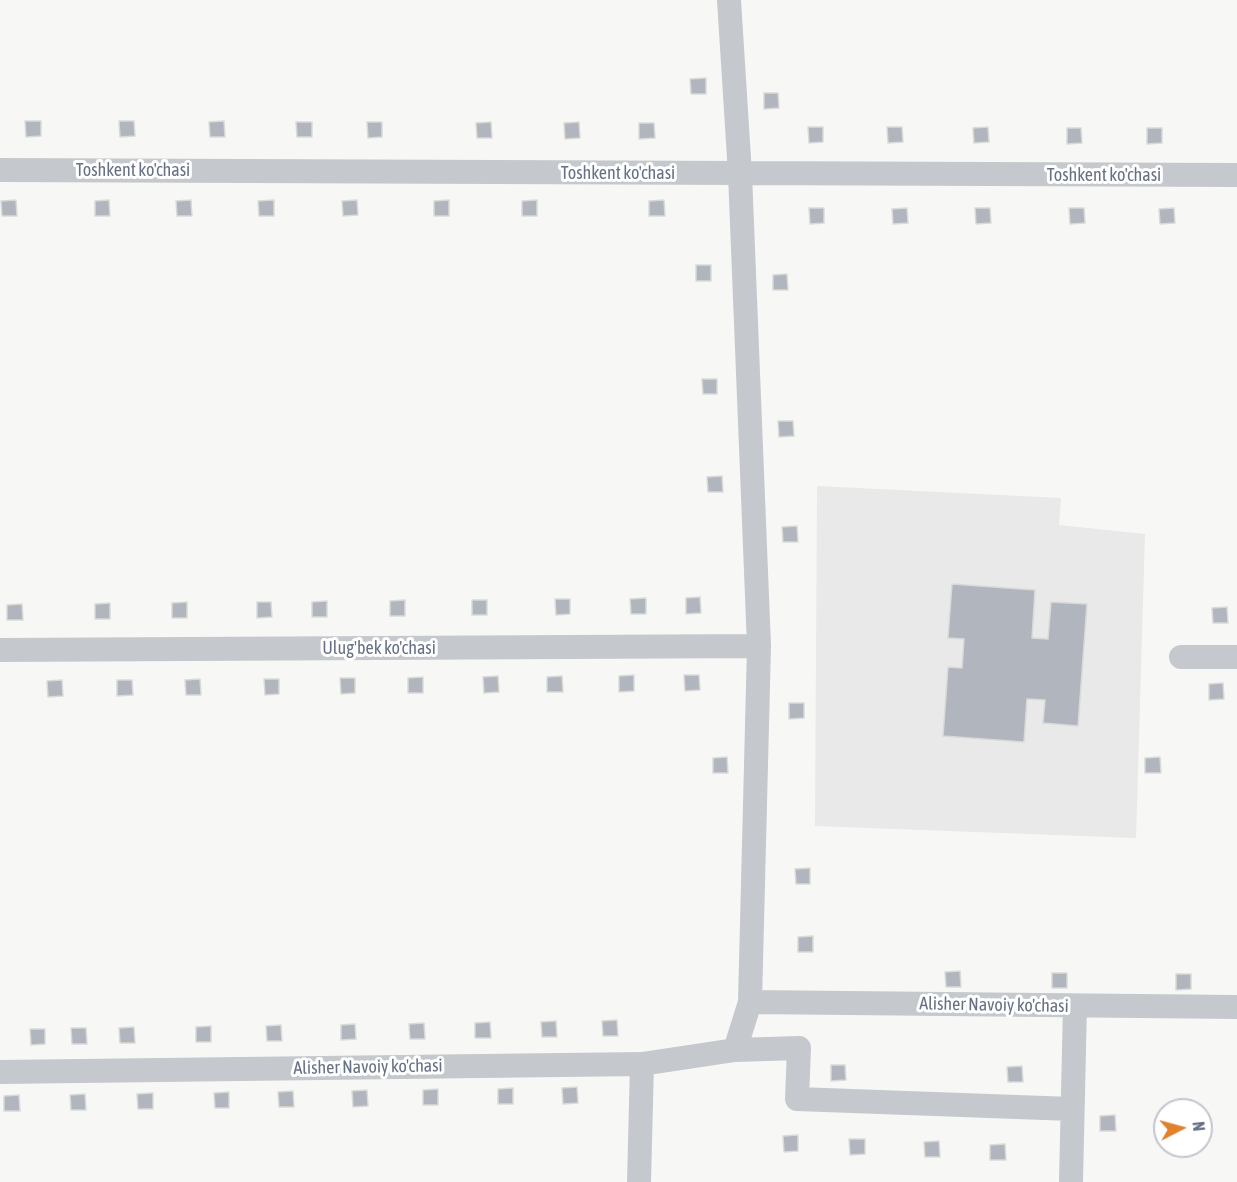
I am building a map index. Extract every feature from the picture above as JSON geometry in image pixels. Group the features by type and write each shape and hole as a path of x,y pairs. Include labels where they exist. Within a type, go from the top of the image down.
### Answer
{"street":[{"path":"729,0 740,174 759,646 750,1002 735,1050"},
{"name":"Toshkent ko'chasi","path":"0,170 1237,175"},
{"name":"Ulug'bek ko'chasi","path":"0,650 759,646"},
{"path":"1181,657 1237,657"},
{"name":"Alisher Navoiy ko'chasi","path":"750,1002 1237,1007"},
{"path":"1071,1182 1075,1006"},
{"name":"Alisher Navoiy ko'chasi","path":"0,1072 642,1064 735,1050 799,1048 797,1099 1072,1109"},
{"path":"639,1182 642,1064"}],"shaded area":[{"path":"817,486 1061,498 1059,525 1145,534 1136,838 815,826"}],"building":[{"path":"706,78 706,94 691,94 690,79"},
{"path":"764,93 778,93 779,108 764,109"},
{"path":"25,121 41,121 41,136 26,137"},
{"path":"119,121 134,121 135,136 120,137"},
{"path":"224,121 225,137 210,137 209,122"},
{"path":"296,122 312,122 312,137 297,137"},
{"path":"367,122 382,122 382,137 368,138"},
{"path":"491,122 492,138 477,138 476,123"},
{"path":"579,122 580,138 565,139 564,123"},
{"path":"639,123 654,123 655,138 639,139"},
{"path":"808,127 823,127 823,142 809,143"},
{"path":"887,127 902,127 903,142 888,143"},
{"path":"988,127 989,142 974,143 973,128"},
{"path":"1067,128 1081,128 1082,143 1067,144"},
{"path":"1147,128 1162,128 1162,143 1147,144"},
{"path":"16,200 17,216 2,216 1,201"},
{"path":"109,200 110,216 95,216 95,201"},
{"path":"191,200 192,216 177,216 176,201"},
{"path":"274,200 274,216 259,216 258,201"},
{"path":"357,200 358,215 343,216 342,201"},
{"path":"449,200 449,216 434,216 434,201"},
{"path":"537,200 537,216 522,216 522,201"},
{"path":"664,200 665,216 649,216 649,201"},
{"path":"809,208 824,208 824,223 810,224"},
{"path":"907,208 908,223 893,224 892,209"},
{"path":"975,208 990,208 991,223 976,224"},
{"path":"1069,208 1084,208 1085,223 1070,224"},
{"path":"1174,208 1175,223 1160,224 1159,209"},
{"path":"696,265 711,265 711,281 696,281"},
{"path":"787,274 788,290 773,290 773,275"},
{"path":"702,379 717,379 717,394 703,394"},
{"path":"778,421 793,421 794,436 779,437"},
{"path":"722,476 723,492 708,492 707,477"},
{"path":"797,526 798,542 783,542 782,527"},
{"path":"952,584 1035,590 1032,638 1048,639 1051,602 1087,604 1078,726 1043,723 1045,700 1027,699 1024,742 943,736 948,667 962,668 964,639 948,638"},
{"path":"700,597 701,613 686,614 686,598"},
{"path":"646,598 646,614 631,614 630,599"},
{"path":"555,599 570,599 570,614 556,615"},
{"path":"405,600 405,616 390,616 390,601"},
{"path":"472,600 487,600 487,615 472,615"},
{"path":"327,601 327,617 312,617 312,602"},
{"path":"187,602 187,618 172,618 172,603"},
{"path":"257,602 271,602 272,617 257,618"},
{"path":"110,603 110,619 95,619 95,604"},
{"path":"22,604 23,620 7,620 7,605"},
{"path":"1227,607 1228,623 1213,623 1212,608"},
{"path":"634,675 634,691 619,692 619,676"},
{"path":"684,675 699,675 700,690 685,691"},
{"path":"498,676 499,692 484,693 483,677"},
{"path":"562,676 563,692 547,692 547,677"},
{"path":"423,677 423,693 408,693 408,678"},
{"path":"340,678 355,678 355,693 341,694"},
{"path":"200,679 201,695 186,695 185,680"},
{"path":"264,679 279,679 279,694 265,695"},
{"path":"62,680 63,696 48,697 47,681"},
{"path":"117,680 132,680 133,695 117,696"},
{"path":"1223,683 1224,699 1209,700 1209,684"},
{"path":"789,703 804,703 804,718 789,719"},
{"path":"727,757 728,773 713,773 713,758"},
{"path":"1160,757 1161,773 1145,773 1145,758"},
{"path":"810,868 810,884 796,884 795,869"},
{"path":"813,936 813,952 798,952 798,937"},
{"path":"960,971 961,987 946,987 945,972"},
{"path":"1052,973 1067,973 1067,988 1052,988"},
{"path":"1176,974 1191,974 1191,989 1176,990"},
{"path":"617,1020 618,1036 603,1036 602,1021"},
{"path":"556,1021 557,1037 542,1037 541,1022"},
{"path":"490,1022 491,1038 475,1038 475,1023"},
{"path":"424,1023 425,1039 410,1039 409,1024"},
{"path":"355,1024 356,1039 341,1040 341,1025"},
{"path":"281,1025 282,1041 267,1041 266,1026"},
{"path":"211,1026 211,1042 196,1042 196,1027"},
{"path":"134,1027 135,1043 120,1043 119,1028"},
{"path":"71,1028 86,1028 87,1044 72,1044"},
{"path":"30,1029 45,1029 45,1044 31,1045"},
{"path":"831,1065 845,1065 846,1080 831,1081"},
{"path":"1022,1066 1023,1082 1008,1082 1007,1067"},
{"path":"577,1087 578,1103 563,1104 562,1088"},
{"path":"513,1088 513,1104 498,1104 498,1089"},
{"path":"438,1089 438,1105 423,1105 423,1090"},
{"path":"367,1090 368,1106 353,1107 352,1091"},
{"path":"293,1091 294,1107 279,1107 278,1092"},
{"path":"229,1092 229,1108 215,1108 214,1093"},
{"path":"153,1093 153,1109 138,1109 137,1094"},
{"path":"85,1094 86,1110 71,1110 70,1095"},
{"path":"19,1095 20,1111 4,1111 4,1096"},
{"path":"1115,1115 1116,1131 1100,1131 1100,1116"},
{"path":"798,1135 798,1151 784,1152 783,1136"},
{"path":"849,1139 865,1139 865,1154 850,1155"},
{"path":"939,1141 940,1157 925,1157 924,1142"},
{"path":"1005,1144 1006,1160 990,1160 990,1145"}]}
